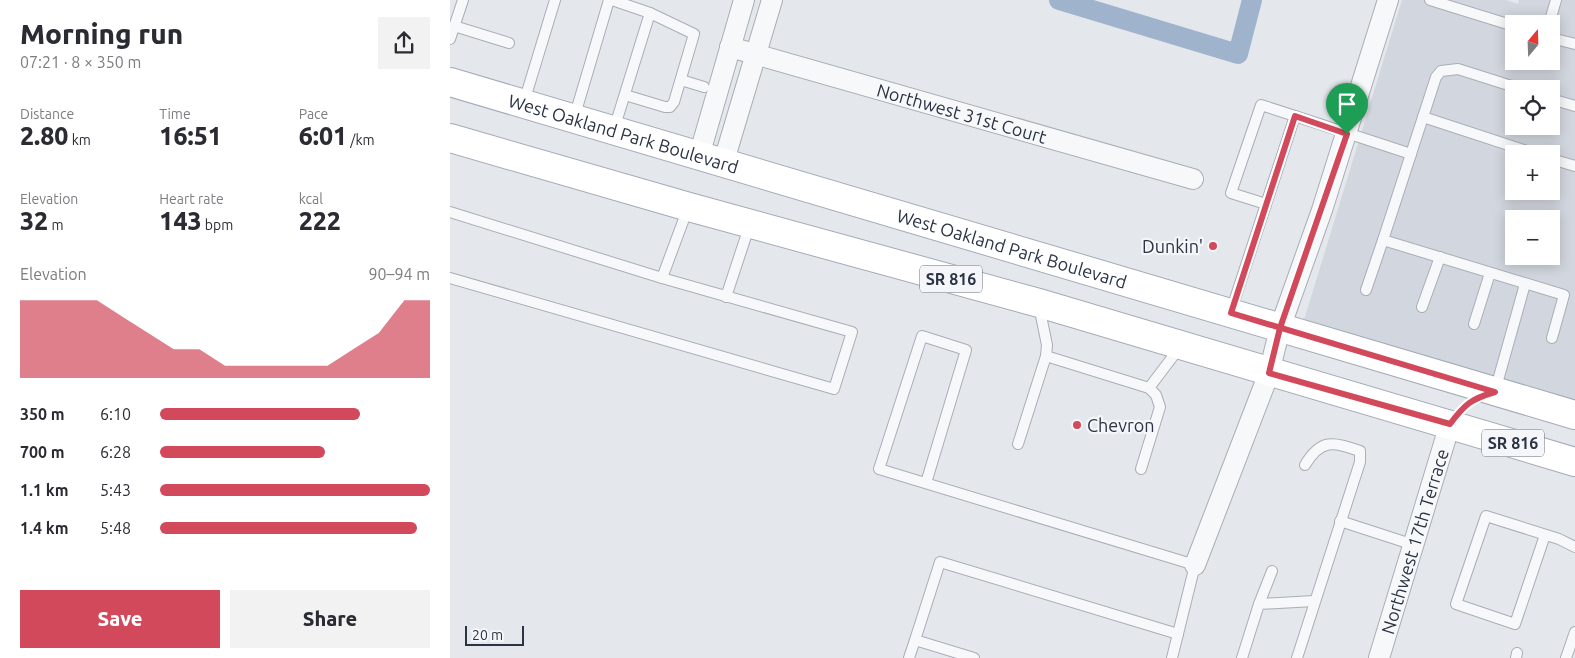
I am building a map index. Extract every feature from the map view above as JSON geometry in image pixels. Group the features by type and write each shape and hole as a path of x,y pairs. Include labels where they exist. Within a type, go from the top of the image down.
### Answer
{"main road":[{"name":"West Oakland Park Boulevard","path":"450,82 1575,416"},
{"name":"SR 816","path":"450,138 689,207 1039,303 1269,373 1450,424 1575,462"},
{"path":"1450,424 1462,408 1473,398 1495,392"}],"street":[{"path":"711,160 730,47 744,0"},
{"path":"711,160 756,54 772,0"},
{"path":"1195,565 1269,373 1280,328 1347,134 1388,0"},
{"name":"Northwest 31st Court","path":"730,47 1193,179"},
{"name":"Northwest 17th Terrace","path":"1379,658 1450,424"}],"lane":[{"path":"450,39 463,0"},
{"path":"523,103 555,0"},
{"path":"574,119 610,0 650,13 690,30 694,34 674,102 670,107 665,108 625,95"},
{"path":"1430,0 1505,23"},
{"path":"1552,15 1556,0"},
{"path":"614,131 650,13"},
{"path":"454,26 509,43"},
{"path":"1560,40 1575,44"},
{"path":"1366,290 1436,77 1441,71 1458,69 1505,84"},
{"path":"681,80 704,87"},
{"path":"1560,102 1575,106"},
{"path":"1266,204 1231,193 1261,105 1411,154"},
{"path":"1231,313 1295,116"},
{"path":"1423,117 1509,145"},
{"path":"1560,162 1575,166"},
{"path":"662,278 689,207"},
{"path":"450,212 662,278 852,332 834,389 450,278"},
{"path":"726,296 750,224"},
{"path":"1383,240 1564,295 1552,338"},
{"path":"1422,307 1440,257"},
{"path":"1474,324 1490,273"},
{"path":"1495,392 1525,284"},
{"path":"1018,444 1046,356 1047,344 1039,303"},
{"path":"926,483 966,350 922,336 880,469 1195,565 1172,658"},
{"path":"1149,388 1181,345"},
{"path":"1046,356 1149,388 1156,395 1160,407 1140,469"},
{"path":"1297,658 1360,462 1360,451 1336,442 1328,444 1313,452 1305,465"},
{"path":"1545,535 1515,624 1456,604 1486,516 1545,535 1575,547"},
{"path":"1340,521 1414,544"},
{"path":"909,658 940,562 1178,634"},
{"path":"1242,658 1259,604 1272,571"},
{"path":"1259,604 1314,601"},
{"path":"1566,658 1575,632"},
{"path":"915,640 974,658"}],"shaded area":[{"path":"1402,0 1506,0 1518,4 1519,0 1575,0 1575,400 1304,320"}],"waterway":[{"path":"1059,0 1238,54 1252,0"}],"place":[{"name":"Dunkin'","path":"1213,246"},
{"name":"Chevron","path":"1077,425"}],"route":[{"path":"1347,134 1280,328 1269,373 1450,424 1462,408 1473,398 1495,392 1280,328 1231,313 1295,116 1347,134"}]}
